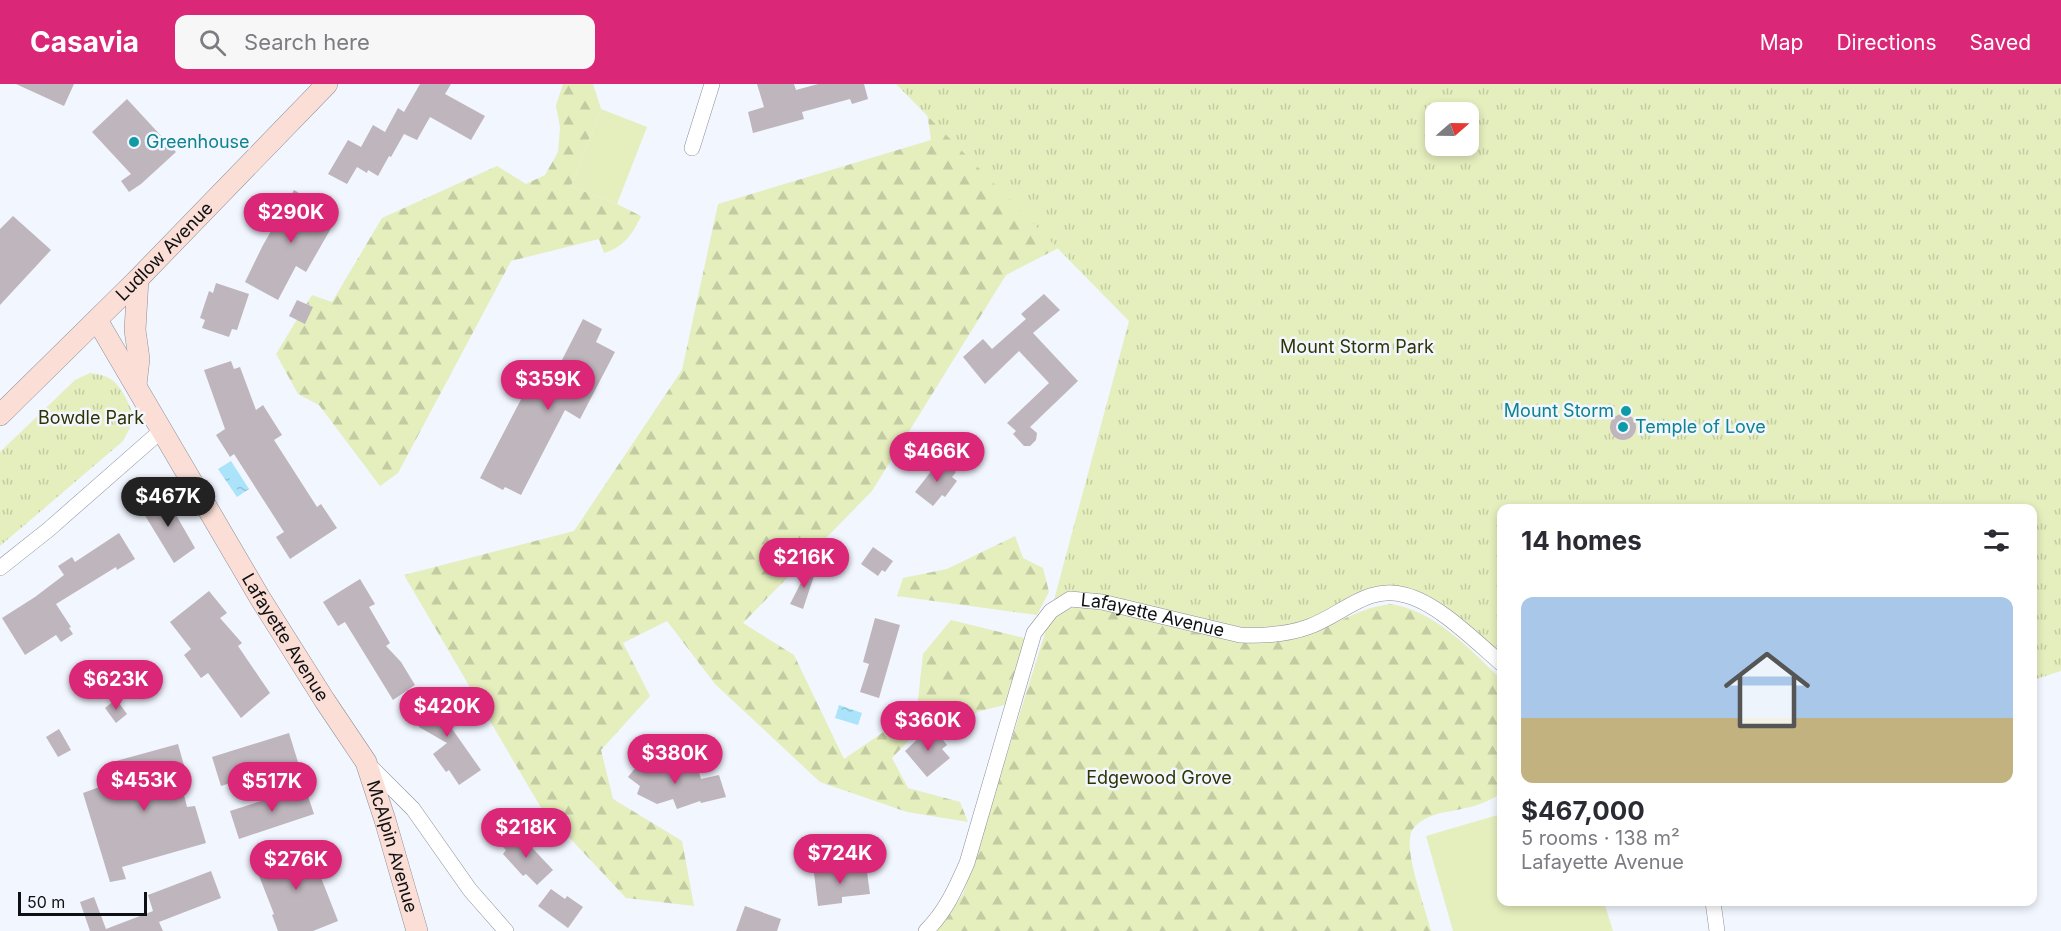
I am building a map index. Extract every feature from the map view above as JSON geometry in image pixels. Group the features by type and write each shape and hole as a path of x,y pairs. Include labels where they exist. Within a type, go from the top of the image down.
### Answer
{"street":[{"name":"Ludlow Avenue","path":"0,415 138,279 327,84"},
{"path":"692,148 712,84"},
{"path":"136,385 139,359 135,330 138,279"},
{"name":"Lafayette Avenue","path":"97,320 260,598 325,701 366,762 412,809 470,890 506,931"},
{"path":"0,568 48,530 162,430"},
{"name":"Lafayette Avenue","path":"926,931 947,905 967,863 1034,633 1051,611 1070,599 1102,602 1240,635 1262,636 1308,627 1373,594 1397,593 1420,600 1452,621 1497,660"},
{"name":"McAlpin Avenue","path":"366,762 417,931"},
{"path":"1714,906 1717,931"}],"green space":[{"path":"563,84 593,84 601,109 571,186 641,216 627,239 604,253 599,239 511,261 398,473 380,486 319,405 298,394 276,354 312,295 332,302 382,218 497,166 526,184 545,175 558,152 560,128 556,105"},
{"name":"Mount Storm Park","path":"896,84 2061,84 2061,671 2037,679 2037,504 1497,504 1497,660 1452,621 1389,592 1331,617 1262,636 1070,599 1051,611 1129,321"},
{"path":"923,84 1072,241 1006,275 872,491 743,623 794,655 844,759 917,709 923,654 951,620 1028,639 1008,704 977,712 953,733 932,716 892,758 908,788 960,802 968,822 907,812 820,782 715,684 667,621 623,643 650,696 601,750 613,799 682,841 694,906 626,898 540,806 404,575 574,531 682,370 718,204 931,140"},
{"path":"601,109 647,127 617,204 571,186"},
{"name":"Bowdle Park","path":"90,373 109,378 118,385 135,418 123,441 0,546 0,452 75,380"},
{"path":"1015,536 1023,558 1043,568 1049,592 1037,615 897,596 903,578 947,569"},
{"name":"Edgewood Grove","path":"1390,604 1422,614 1450,632 1497,675 1497,795 1480,804 1426,818 1411,832 1411,858 1431,931 937,931 963,894 1046,630 1052,620 1060,614 1080,606 1289,640 1302,637 1376,607"},
{"path":"1497,815 1497,906 1605,906 1613,931 1453,931 1426,836"}],"water":[{"path":"231,461 249,489 237,497 218,469"},
{"path":"839,705 862,713 858,725 835,718"}],"building":[{"path":"16,84 74,84 64,106"},
{"path":"420,84 451,84 445,94 485,116 471,140 430,117 417,140 404,134 378,176 357,167 347,184 328,174 348,140 361,147 373,125 385,132 398,108 404,112"},
{"path":"757,84 794,84 796,90 818,84 864,84 868,99 852,104 850,99 802,112 804,119 753,133 748,112 764,107"},
{"name":"Greenhouse","path":"127,99 176,152 129,192 121,181 131,174 92,132"},
{"path":"294,190 338,216 306,272 296,266 278,300 245,282"},
{"path":"13,216 51,250 0,305 0,229"},
{"path":"216,283 249,294 237,330 232,329 229,337 202,328 205,320 200,318 209,291 213,293"},
{"path":"1044,294 1060,310 1033,333 1078,381 1030,427 1037,433 1036,440 1030,446 1024,446 1013,434 1016,431 1007,423 1049,383 1019,351 985,384 963,357 983,339 992,349 1026,319 1021,314"},
{"path":"297,300 313,307 305,324 289,316"},
{"path":"583,319 602,329 596,342 615,352 580,419 565,410 521,495 505,487 503,490 480,478 528,386 544,395"},
{"path":"231,361 234,369 240,367 256,410 263,405 282,435 274,440 317,507 321,504 337,528 290,559 276,537 284,532 234,454 230,457 216,435 225,429 204,370"},
{"name":"Temple of Love","path":"1623,414 1632,418 1636,427 1632,436 1623,440 1614,436 1610,427 1614,418"},
{"path":"940,460 956,472 952,477 957,481 945,497 942,495 933,506 915,492"},
{"path":"164,494 195,548 174,563 141,509"},
{"path":"119,533 135,559 117,570 116,567 56,604 73,634 61,642 56,635 25,655 2,618 64,575 58,566 72,557 75,562"},
{"path":"873,547 893,561 885,572 882,570 878,576 861,564"},
{"path":"809,567 816,570 803,609 790,604"},
{"path":"360,579 375,604 369,607 390,643 386,646 401,662 415,685 393,700 345,622 338,626 323,602"},
{"path":"209,591 227,613 220,618 242,643 238,646 270,693 241,718 208,673 201,678 184,655 191,649 170,622"},
{"path":"875,618 900,625 879,698 860,692 869,664 863,662"},
{"path":"421,696 451,698 450,726 481,770 459,785 449,770 446,772 433,754 447,743 419,727"},
{"path":"116,699 127,714 116,723 105,708"},
{"path":"933,728 947,745 942,749 950,758 927,777 905,751 926,731 928,733"},
{"path":"59,729 71,750 58,757 46,737"},
{"path":"289,733 298,762 221,786 212,757"},
{"path":"178,744 188,780 181,783 187,807 195,806 206,843 122,867 126,879 110,882 83,793 121,779 116,761"},
{"path":"644,757 662,766 672,764 675,772 698,768 701,779 719,775 726,797 701,803 700,801 677,809 673,799 657,804 637,794 640,786 628,777"},
{"path":"305,787 314,814 239,839 230,811"},
{"path":"513,833 518,839 521,836 553,870 537,885 526,874 523,876 503,854 506,850 501,845"},
{"path":"307,842 338,921 313,931 278,931 272,915 274,914 254,863"},
{"path":"858,867 858,873 867,872 870,894 842,897 842,903 818,906 814,873"},
{"path":"211,871 221,898 159,922 163,931 90,931 80,902 94,897 106,929 153,911 148,895"},
{"path":"551,889 565,899 567,896 583,907 568,928 538,906"},
{"path":"745,906 781,919 777,931 736,931"}],"place":[{"name":"Greenhouse","path":"134,142"},
{"name":"Mount Storm","path":"1626,411"},
{"name":"Temple of Love","path":"1623,427"}]}
